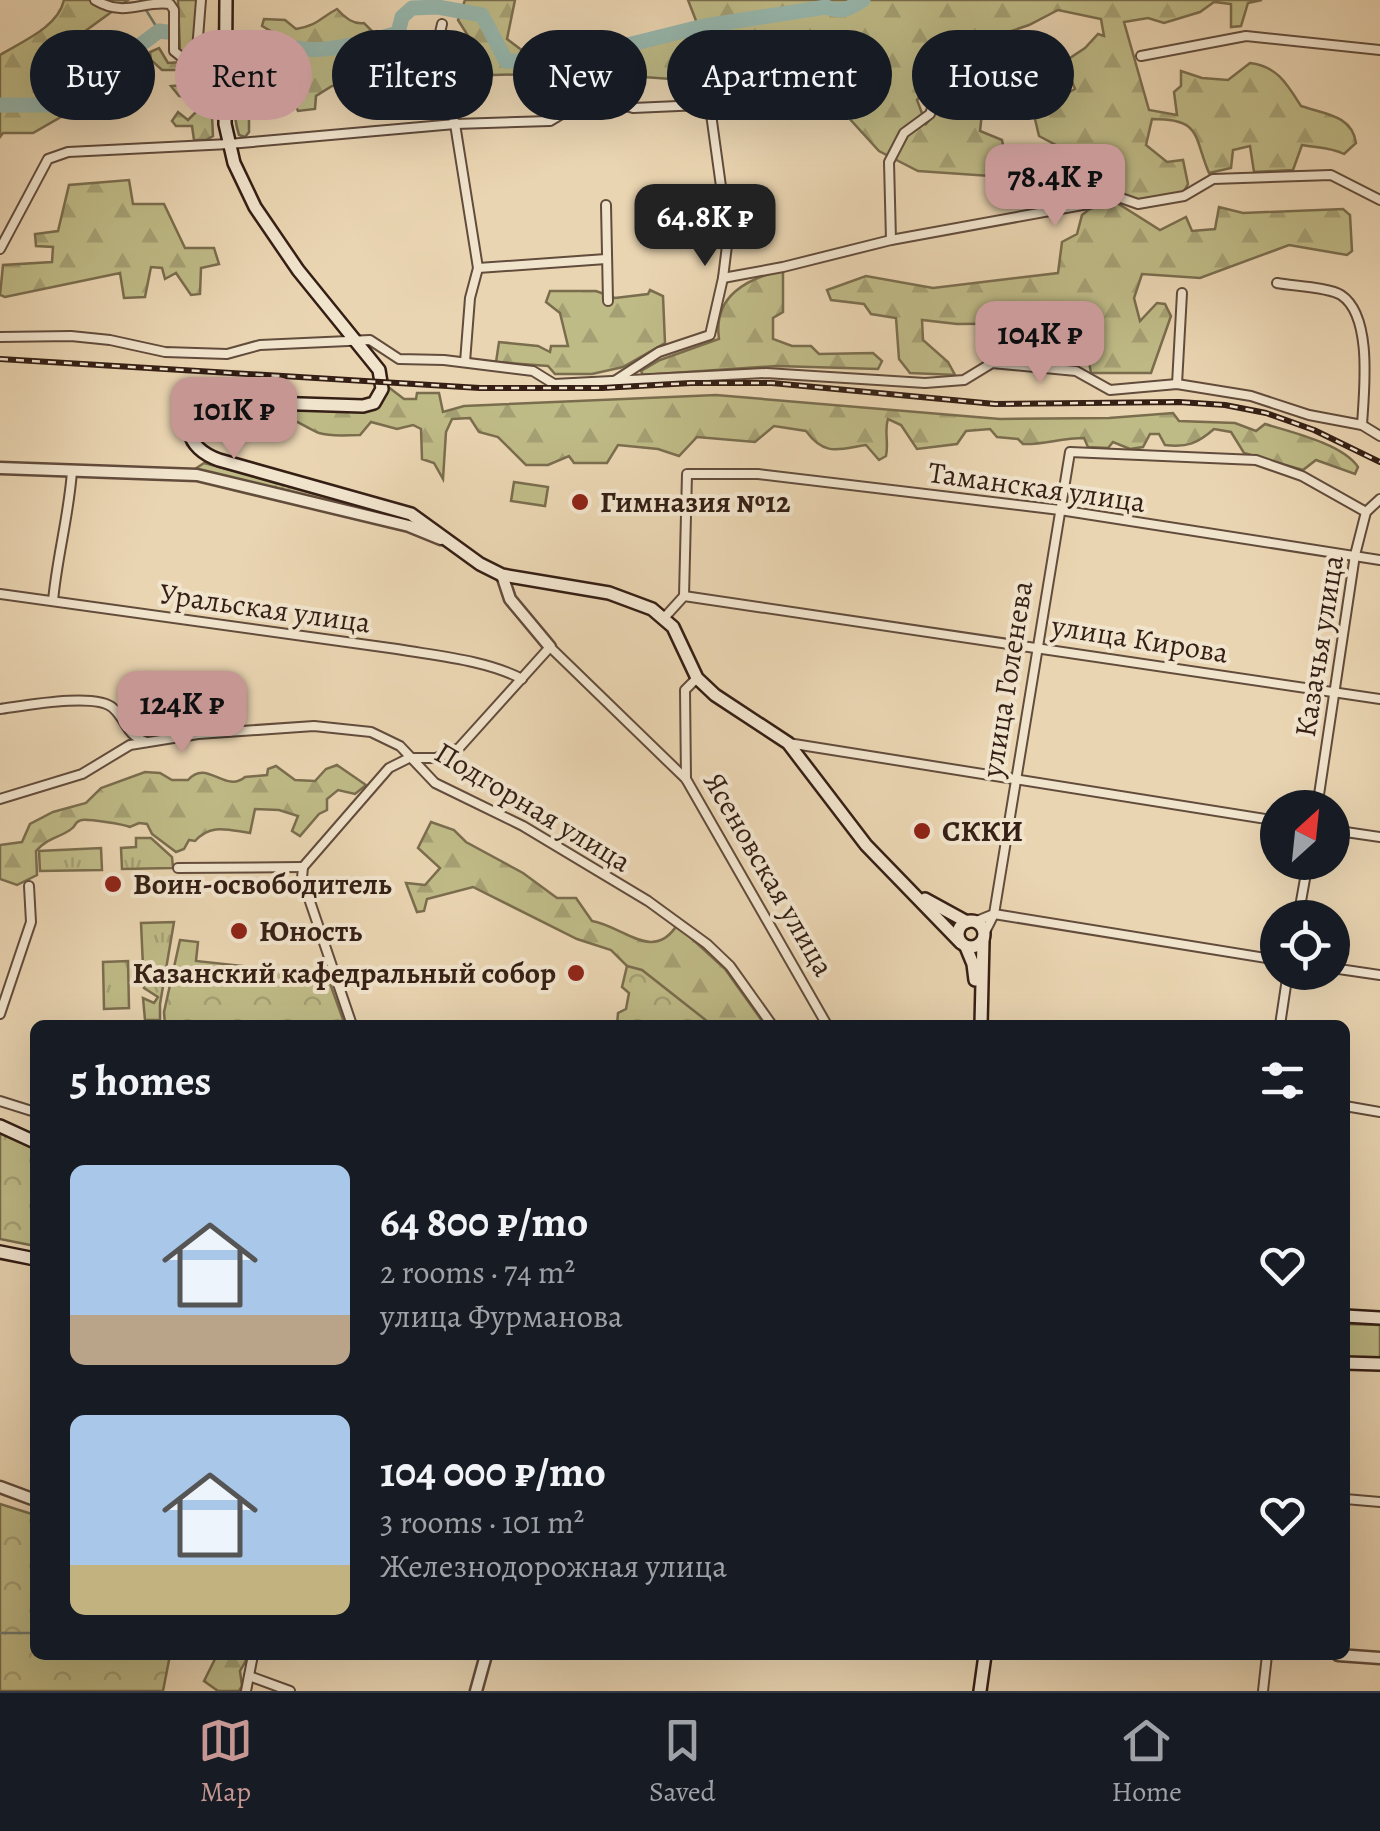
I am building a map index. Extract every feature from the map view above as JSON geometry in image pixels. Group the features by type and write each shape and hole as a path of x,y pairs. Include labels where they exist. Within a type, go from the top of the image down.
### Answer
{"main road":[{"path":"226,0 226,124 242,182 255,208 317,296 374,362 382,379 379,398 363,406 212,402 197,412 192,422 192,442 197,450 219,460 397,508 502,576 609,593 640,603 673,627 697,678 715,695 788,743 845,821 902,881 964,945 978,945 983,937 979,924 927,900 902,881"},
{"path":"964,945 959,931 971,922"},
{"name":"улица Голенева","path":"981,1020 983,937"},
{"name":"улица Голенева","path":"964,945 974,964 980,1020"},
{"path":"0,1126 30,1140"},
{"path":"0,1252 30,1258"},
{"path":"1350,1316 1380,1318"},
{"path":"1350,1362 1380,1364"},
{"path":"980,1691 983,1660"}],"street":[{"path":"95,0 122,10 164,2 174,10 174,51 184,59 192,58 197,50 201,0"},
{"path":"442,24 434,59 455,124 478,268 470,298 464,362"},
{"path":"1141,56 1246,36 1380,50"},
{"path":"0,248 48,159 68,152 229,144 455,124 550,121 574,106 606,101 633,108 700,105 710,114 728,237 710,335 659,352 616,380"},
{"path":"891,240 889,162 904,133 922,120"},
{"path":"723,278 783,268 891,240 1121,198 1138,204 1184,196 1213,180 1331,175 1380,200"},
{"path":"606,205 608,301"},
{"path":"726,250 739,274"},
{"path":"478,268 606,259"},
{"path":"1277,283 1340,294 1358,315 1366,373 1362,425"},
{"path":"1177,384 1182,292"},
{"path":"0,337 71,336 165,352 227,354 260,345 356,341 378,343 399,359 533,371 554,384 766,374 925,383 964,380 992,364 1076,371 1110,390 1177,384 1251,396 1309,415 1362,425 1380,436"},
{"name":"улица Голенева","path":"983,937 994,914 1070,452 1256,460 1290,471 1352,501 1366,512"},
{"path":"0,468 198,475 409,526 452,543"},
{"path":"53,601 72,471"},
{"name":"Таманская улица","path":"684,596 687,474 758,474 1060,510 1380,560"},
{"path":"1366,512 1380,499"},
{"name":"Казачья улица","path":"1319,790 1355,555 1366,512"},
{"name":"Ясеновская улица","path":"502,576 510,599 550,647 686,779 824,1020"},
{"name":"Уральская улица","path":"0,594 397,649 453,659 522,679"},
{"path":"664,618 684,596"},
{"name":"улица Кирова","path":"684,596 1380,699"},
{"path":"350,1020 302,878 303,867 389,768 409,758 436,758 459,748 550,647"},
{"path":"686,779 685,690 697,678"},
{"path":"0,709 55,702 105,702 115,709 132,736 146,742"},
{"name":"Подгорная улица","path":"0,798 82,774 130,745 146,742 198,734 314,726 371,732 400,746 436,783 523,826 648,901 730,966 768,1020"},
{"path":"788,743 1260,818"},
{"path":"1350,833 1380,837"},
{"path":"178,868 303,867"},
{"path":"0,1014 31,922 29,886"},
{"path":"971,922 994,914 1260,957"},
{"path":"1350,971 1380,975"},
{"path":"1281,1020 1285,990"},
{"path":"0,1101 30,1110"},
{"path":"1350,1107 1380,1112"},
{"path":"0,1487 30,1498"},
{"path":"1350,1499 1380,1502"},
{"path":"1350,1656 1380,1658"},
{"path":"246,1691 253,1660"},
{"path":"476,1691 485,1660"},
{"path":"1263,1691 1266,1660"},
{"path":"249,1676 290,1691"}],"green space":[{"path":"64,0 128,0 87,30 41,30"},
{"path":"178,0 197,0 196,30 179,30"},
{"path":"465,0 515,0 507,39 513,44 513,75 493,75 493,30 464,30 458,20"},
{"path":"688,0 1262,0 1248,3 1241,26 1231,27 1231,4 1214,2 1200,12 1164,23 1148,18 1124,22 1149,110 1177,115 1174,92 1181,86 1181,71 1228,80 1250,63 1274,72 1301,106 1343,121 1356,143 1344,154 1302,145 1293,170 1254,172 1250,146 1233,150 1231,168 1209,173 1188,126 1152,119 1146,145 1167,162 1183,160 1188,184 1183,193 1137,201 1099,200 1090,163 1039,136 1035,120 1074,120 1074,55 1098,34 1104,36 1101,19 1058,10 1014,30 912,30 912,120 924,120 926,124 930,120 981,120 980,131 1002,140 1008,171 1005,177 918,171 879,151 851,120 892,120 892,30 700,30"},
{"path":"337,9 352,22 364,23 371,30 332,30 332,86 316,96 312,109 312,30 269,30 262,26 264,19 285,20 296,29 314,24"},
{"path":"667,37 667,79 647,77 647,40"},
{"path":"29,39 30,120 56,120 33,133 3,133 0,137 0,55"},
{"path":"159,48 168,63 175,62 175,70 162,70 155,64 155,50"},
{"path":"175,116 175,120 212,120 213,136 194,140 192,126 176,126 172,121"},
{"path":"236,120 249,120 249,132 245,137 239,135"},
{"path":"129,180 133,204 164,204 185,248 214,248 219,264 201,268 200,294 191,295 176,273 165,279 162,268 151,267 145,297 124,298 120,273 0,295 3,265 52,262 53,247 36,246 35,234 58,231 69,185"},
{"path":"1114,201 1160,230 1186,217 1192,231 1215,229 1219,207 1243,213 1343,209 1350,215 1352,251 1347,255 1289,245 1200,278 1142,274 1134,298 1140,321 1157,303 1165,304 1171,316 1151,373 1091,373 1086,347 1071,339 1061,323 957,324 922,320 923,340 948,362 955,375 910,373 899,359 896,318 871,314 864,304 831,300 827,290 866,276 933,288 1058,273 1062,242 1077,234 1082,215 1096,204"},
{"path":"783,270 783,312 773,318 773,339 792,346 811,346 819,354 873,353 882,361 878,369 777,366 643,375 641,371 660,360 719,339 721,311 735,292 745,284"},
{"path":"650,290 663,296 665,343 623,367 592,374 555,374 548,366 496,362 499,342 538,346 550,352 551,346 568,346 560,313 546,302 550,291 596,291 615,298 648,294"},
{"path":"387,386 404,399 416,399 417,393 439,393 443,412 464,406 716,395 1000,419 1173,413 1179,421 1235,423 1256,431 1265,424 1329,445 1358,467 1355,474 1316,460 1303,470 1244,453 1231,432 1214,429 1197,441 1180,446 1165,445 1159,434 1150,434 1143,447 1130,449 1113,442 1108,448 1088,447 1084,438 1023,444 1018,439 997,437 990,429 966,431 957,444 917,449 901,425 888,419 886,456 879,460 866,445 826,448 806,431 774,426 755,442 697,437 679,456 658,449 618,445 607,463 574,463 569,456 548,465 526,465 498,437 479,432 470,418 452,419 446,432 443,479 434,463 422,459 421,429 413,425 397,429 371,422 360,435 329,435 282,416 278,406 364,408"},
{"path":"204,463 393,512 412,523 195,469"},
{"path":"514,482 548,487 545,506 511,501"},
{"path":"337,765 366,785 355,794 338,790 327,799 327,810 300,836 292,831 298,816 255,809 250,833 214,830 195,841 189,840 184,849 176,852 152,834 147,824 130,827 82,820 36,851 37,875 17,885 0,879 0,845 22,842 30,824 53,812 86,803 101,788 145,772 160,773 172,780 188,780 202,773 230,782 267,775 268,769 276,766 295,780 315,781 326,769"},
{"path":"431,822 454,830 466,842 523,873 557,898 576,898 592,921 648,942 668,936 677,925 725,969 761,1020 652,1020 639,972 611,950 577,939 473,887 427,899 424,911 417,912 406,883 425,885 440,868 418,848"},
{"path":"136,838 151,838 172,857 173,868 122,869 121,848 136,847"},
{"path":"101,848 102,870 40,871 39,851"},
{"path":"174,922 160,1020 145,1020 143,998 154,1003 158,997 144,988 141,923"},
{"path":"180,940 198,942 196,961 327,975 343,1020 165,1020"},
{"path":"128,961 129,1008 104,1009 103,962"},
{"path":"627,966 642,970 706,1020 617,1020 618,1013 626,1009 629,993 622,987"},
{"path":"0,1130 30,1144 30,1245 0,1239"},
{"path":"1350,1324 1380,1325 1380,1358 1350,1357"},
{"path":"0,1504 30,1513 30,1660 169,1660 163,1691 0,1691"},
{"path":"214,1660 246,1660 240,1671 239,1691 218,1691 204,1681"}],"waterway":[{"path":"312,49 362,43 398,33 402,17 412,8 438,7 482,15 506,61 559,62 704,26 826,7 845,9 863,0"},
{"path":"146,10 159,31"},
{"path":"0,105 59,105 159,31 167,32"},
{"path":"0,1633 29,1633"}],"railway":[{"path":"0,359 480,388 772,383 995,404 1225,405 1266,413 1314,430 1380,462"}],"place":[{"name":"Гимназия №12","path":"580,502"},
{"name":"СККИ","path":"922,831"},
{"name":"Воин-освободитель","path":"113,884"},
{"name":"Юность","path":"239,931"},
{"name":"Казанский кафедральный собор","path":"576,973"}]}
